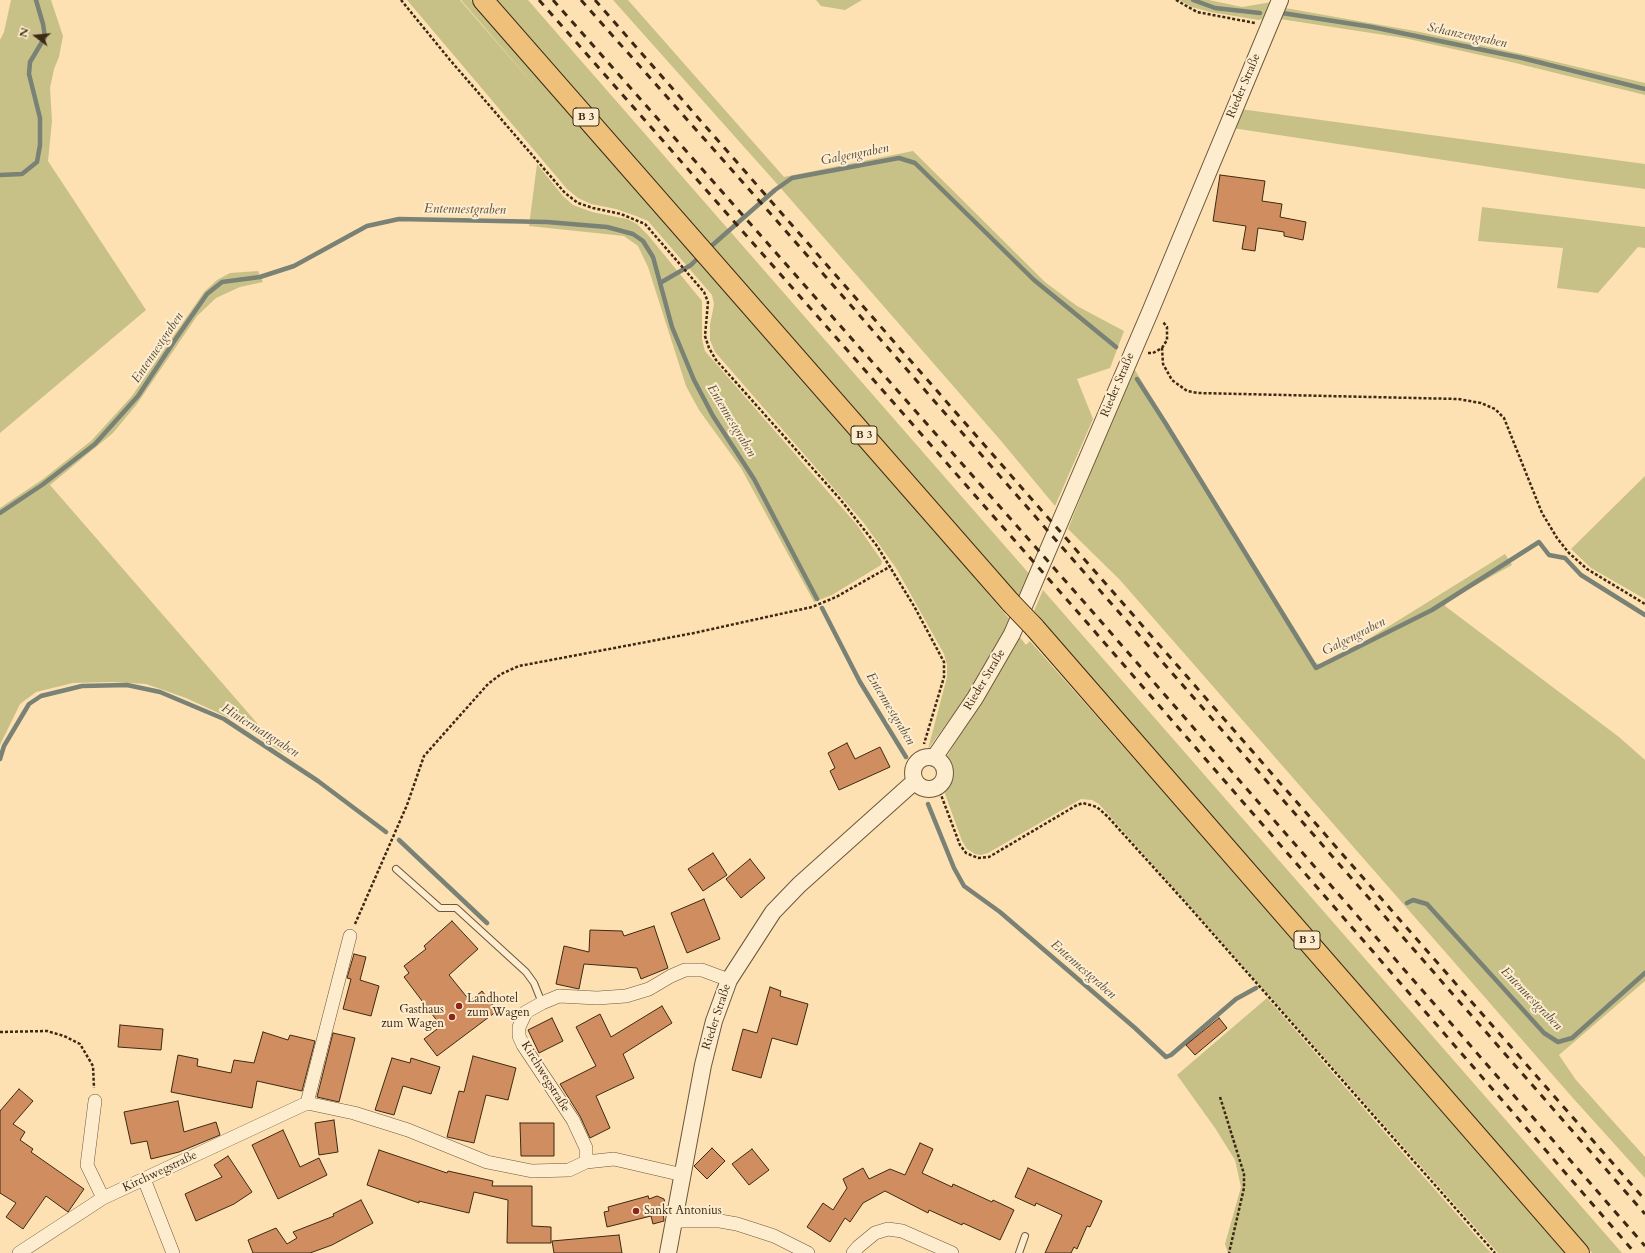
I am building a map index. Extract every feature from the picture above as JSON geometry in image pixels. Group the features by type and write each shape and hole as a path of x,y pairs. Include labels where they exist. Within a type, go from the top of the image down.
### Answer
{"main road":[{"name":"B 3","path":"483,0 1580,1253"}],"street":[{"name":"Rieder Straße","path":"668,1253 703,1064 714,1021 729,980 773,912 799,886 915,781 913,777 914,767 917,763 930,758 975,698 1012,634 1150,312 1280,0"},
{"path":"915,781 922,788 928,789 938,787 944,778 945,772 941,763 930,758"},
{"path":"350,936 307,1103 354,1113 408,1130 488,1162 532,1171 569,1170 586,1162 614,1159 683,1175"},
{"name":"Kirchwegstraße","path":"586,1162 586,1148 573,1120 523,1045 519,1036 519,1027 526,1012 559,996 597,998 626,996 649,990 671,976 685,970 702,970 729,980"},
{"path":"94,1101 87,1165 103,1198"},
{"name":"Kirchwegstraße","path":"19,1253 103,1198 307,1103"},
{"path":"144,1179 173,1253"},
{"path":"674,1221 720,1221 737,1224 774,1236 808,1253"},
{"path":"853,1253 875,1233 888,1229 902,1231 952,1253"}],"lane":[{"path":"396,869 440,908 456,908 526,972 534,983 542,1003"},
{"path":"1019,1253 1025,1236"}],"path":[{"path":"401,0 450,60 565,193 578,203 621,214 645,224 704,292 708,302 705,336 709,348 716,360 840,499 877,546 914,606 944,662 944,677 923,748 930,758"},
{"path":"1176,0 1197,12 1269,25"},
{"path":"1134,349 1144,353 1153,353 1162,348 1167,340 1167,327 1159,318 1150,312"},
{"path":"1162,348 1163,364 1172,380 1186,391 1198,393 1458,399 1481,403 1495,409 1504,418 1542,513 1561,543 1569,553 1587,569 1645,604"},
{"path":"350,936 404,812 424,756 488,684 501,674 519,666 694,633 812,607 836,597 890,566"},
{"path":"938,787 960,845 966,853 978,858 989,857 1077,805 1090,804 1097,807 1108,817 1184,900 1494,1253"},
{"path":"0,1032 47,1031 64,1036 80,1044 93,1066 94,1101"},
{"path":"1220,1097 1244,1174 1244,1188 1229,1253"}],"shaded area":[{"path":"11,0 51,0 63,36 59,57 54,69 50,88 52,121 48,161 146,310 0,433 0,40 4,32"},
{"path":"407,0 460,0 546,99 461,0 471,0 802,381 946,544 1012,622 984,672 928,749 947,677 947,665 944,654 896,568 863,522 715,352 710,340 710,325 714,304 712,295 648,221 616,209 591,204 578,198 567,189"},
{"path":"496,0 528,0 1032,577 1021,598"},
{"path":"613,0 628,0 784,177 913,151 1045,282 1077,306 1124,331 1110,368 1077,379 1093,419 1055,506 1002,442 778,185"},
{"path":"816,0 862,0 845,10 821,6"},
{"path":"1179,0 1209,0 1242,7 1272,2 1265,18 1259,20 1210,12 1192,7"},
{"path":"1285,8 1415,31 1540,58 1645,83 1645,95 1507,61 1404,38 1280,19"},
{"path":"1240,109 1645,164 1645,189 1232,128"},
{"path":"537,164 563,196 573,205 592,212 627,219 637,224 648,235 702,301 702,339 705,351 857,525 882,561 881,565 832,595 814,602 741,468 699,410 686,386 648,267 638,246 624,236 529,226"},
{"path":"1482,207 1645,227 1645,248 1638,247 1598,293 1557,288 1563,248 1478,241"},
{"path":"258,271 263,282 240,287 216,298 197,316 137,404 113,433 50,485 283,753 238,722 186,698 146,684 112,682 73,683 36,692 20,704 0,745 0,508 43,479 91,441 132,396 204,292 217,280 230,273"},
{"path":"1133,367 1316,663 1325,666 1505,554 1512,565 1447,601 1445,606 1619,737 1645,760 1645,981 1559,1055 1576,1080 1645,1157 1645,1178 1572,1097 1120,580 1068,529"},
{"path":"1645,476 1645,599 1591,568 1571,549"},
{"path":"1043,590 1622,1253 1592,1253 1212,820 1034,611"},
{"path":"1019,636 1026,645 1030,641 1566,1253 1498,1253 1099,804 1092,800 1081,799 988,853 981,855 975,854 967,849 962,841 944,791 952,776 951,767 946,758"},
{"path":"1267,998 1491,1253 1228,1253 1225,1244 1241,1187 1235,1160 1215,1128 1177,1075"}],"building":[{"path":"1220,175 1265,181 1262,201 1282,204 1280,217 1306,222 1303,240 1284,236 1284,232 1258,228 1255,251 1242,249 1246,226 1213,221"},
{"path":"847,743 855,759 880,747 890,767 839,790 830,771 835,768 828,753"},
{"path":"713,853 727,875 703,891 688,869"},
{"path":"750,859 765,878 741,898 726,879"},
{"path":"704,899 720,939 687,953 671,913"},
{"name":"Landhotel zum Wagen","path":"452,921 478,949 449,975 470,1001 482,991 497,1011 437,1056 424,1039 441,1026 404,977 409,973 404,966 426,949 424,946"},
{"path":"654,926 668,968 641,979 637,968 584,964 579,989 556,984 564,946 589,952 590,930 622,931 624,936"},
{"path":"354,954 366,957 360,980 379,986 371,1016 343,1009 351,979 347,978"},
{"path":"770,987 781,991 780,996 808,1004 797,1045 772,1038 761,1078 732,1070 743,1029 757,1033"},
{"path":"662,1006 672,1023 623,1054 634,1078 596,1096 610,1128 590,1138 580,1116 560,1084 596,1066 576,1027 600,1014 611,1037"},
{"path":"552,1018 563,1041 539,1053 528,1030"},
{"path":"1219,1018 1227,1028 1195,1055 1186,1045"},
{"path":"120,1025 163,1029 161,1050 118,1047"},
{"path":"263,1032 288,1040 290,1035 315,1041 302,1091 257,1081 252,1108 171,1092 178,1055 198,1059 197,1066 231,1073 234,1060 254,1063"},
{"path":"333,1033 355,1038 339,1102 317,1097"},
{"path":"473,1056 516,1068 508,1100 486,1095 474,1143 447,1137 459,1091 464,1092"},
{"path":"392,1058 410,1063 411,1058 440,1067 431,1094 403,1086 394,1115 375,1110"},
{"path":"19,1089 33,1101 13,1124 25,1132 20,1140 33,1149 31,1152 84,1189 68,1212 46,1196 23,1229 6,1217 16,1203 0,1193 0,1111"},
{"path":"178,1101 184,1132 216,1122 220,1135 179,1152 151,1159 147,1141 131,1144 124,1112"},
{"path":"334,1120 338,1152 319,1155 315,1123"},
{"path":"520,1123 554,1123 554,1156 521,1156"},
{"path":"283,1130 300,1167 319,1158 327,1175 278,1199 252,1145"},
{"path":"920,1143 933,1149 922,1173 952,1187 953,1184 992,1202 993,1200 1014,1210 1000,1240 963,1223 962,1225 929,1210 928,1213 885,1191 863,1203 850,1222 845,1218 830,1242 807,1227 823,1203 833,1210 847,1188 843,1179 863,1168 869,1179 890,1169 905,1175"},
{"path":"712,1148 725,1161 707,1179 694,1166"},
{"path":"752,1149 769,1170 749,1185 732,1164"},
{"path":"379,1150 447,1173 448,1171 493,1181 492,1186 532,1186 532,1226 551,1227 551,1243 507,1243 508,1200 474,1192 469,1213 419,1201 419,1203 367,1185"},
{"path":"228,1156 252,1192 234,1204 196,1221 185,1194 222,1177 214,1165"},
{"path":"1028,1168 1102,1201 1090,1227 1087,1226 1077,1249 1074,1247 1071,1253 1045,1253 1062,1215 1036,1203 1035,1206 1015,1197"},
{"name":"Sankt Antonius","path":"648,1196 649,1199 657,1196 664,1199 666,1207 663,1210 664,1221 653,1224 651,1216 607,1227 604,1212 609,1211 608,1207"},
{"path":"361,1200 373,1223 332,1245 310,1253 253,1253 248,1240 276,1228 287,1244 297,1238 293,1232 334,1216 333,1214"},
{"path":"619,1235 622,1253 554,1253 552,1241"}],"waterway":[{"name":"Schanzengraben","path":"0,175 22,174 37,162 40,145 40,118 29,74 30,62 45,37 36,0"},
{"name":"Schanzengraben","path":"1193,0 1215,8 1260,13"},
{"name":"Schanzengraben","path":"1282,13 1372,27 1522,58 1645,89"},
{"name":"Galgengraben","path":"708,249 775,190 792,178 899,158 915,163 1034,280 1116,347"},
{"name":"Entennestgraben","path":"0,513 42,485 95,444 138,396 207,294 222,282 260,277 294,266 367,226 399,219 547,222 607,227 633,234 643,241 653,257 672,327 694,380 713,416 754,479 817,599"},
{"name":"Galgengraben","path":"660,283 691,265 701,255"},
{"name":"Galgengraben","path":"1137,379 1316,668 1432,610 1539,542 1549,555 1565,558 1581,575 1645,615"},
{"name":"Entennestgraben","path":"822,608 860,682 906,757"},
{"name":"Hintermattgraben","path":"0,759 4,746 29,704 41,696 82,686 127,685 160,692 224,719 318,781 386,832"},
{"name":"Entennestgraben","path":"928,804 954,868 964,886 1000,912 1135,1028 1166,1057 1171,1055 1236,999 1256,988"},
{"name":"Hintermattgraben","path":"399,840 487,923"},
{"name":"Entennestgraben","path":"1407,903 1413,900 1427,904 1544,1033 1558,1042 1572,1038 1645,973"}],"railway":[{"path":"539,0 1076,610 1635,1253"},
{"path":"553,0 1084,602 1645,1246"},
{"path":"581,0 770,213 1645,1214"},
{"path":"595,0 1645,1200"}],"place":[{"name":"Landhotel zum Wagen","path":"459,1006"},
{"name":"Gasthaus zum Wagen","path":"452,1017"},
{"name":"Sankt Antonius","path":"636,1211"}]}
